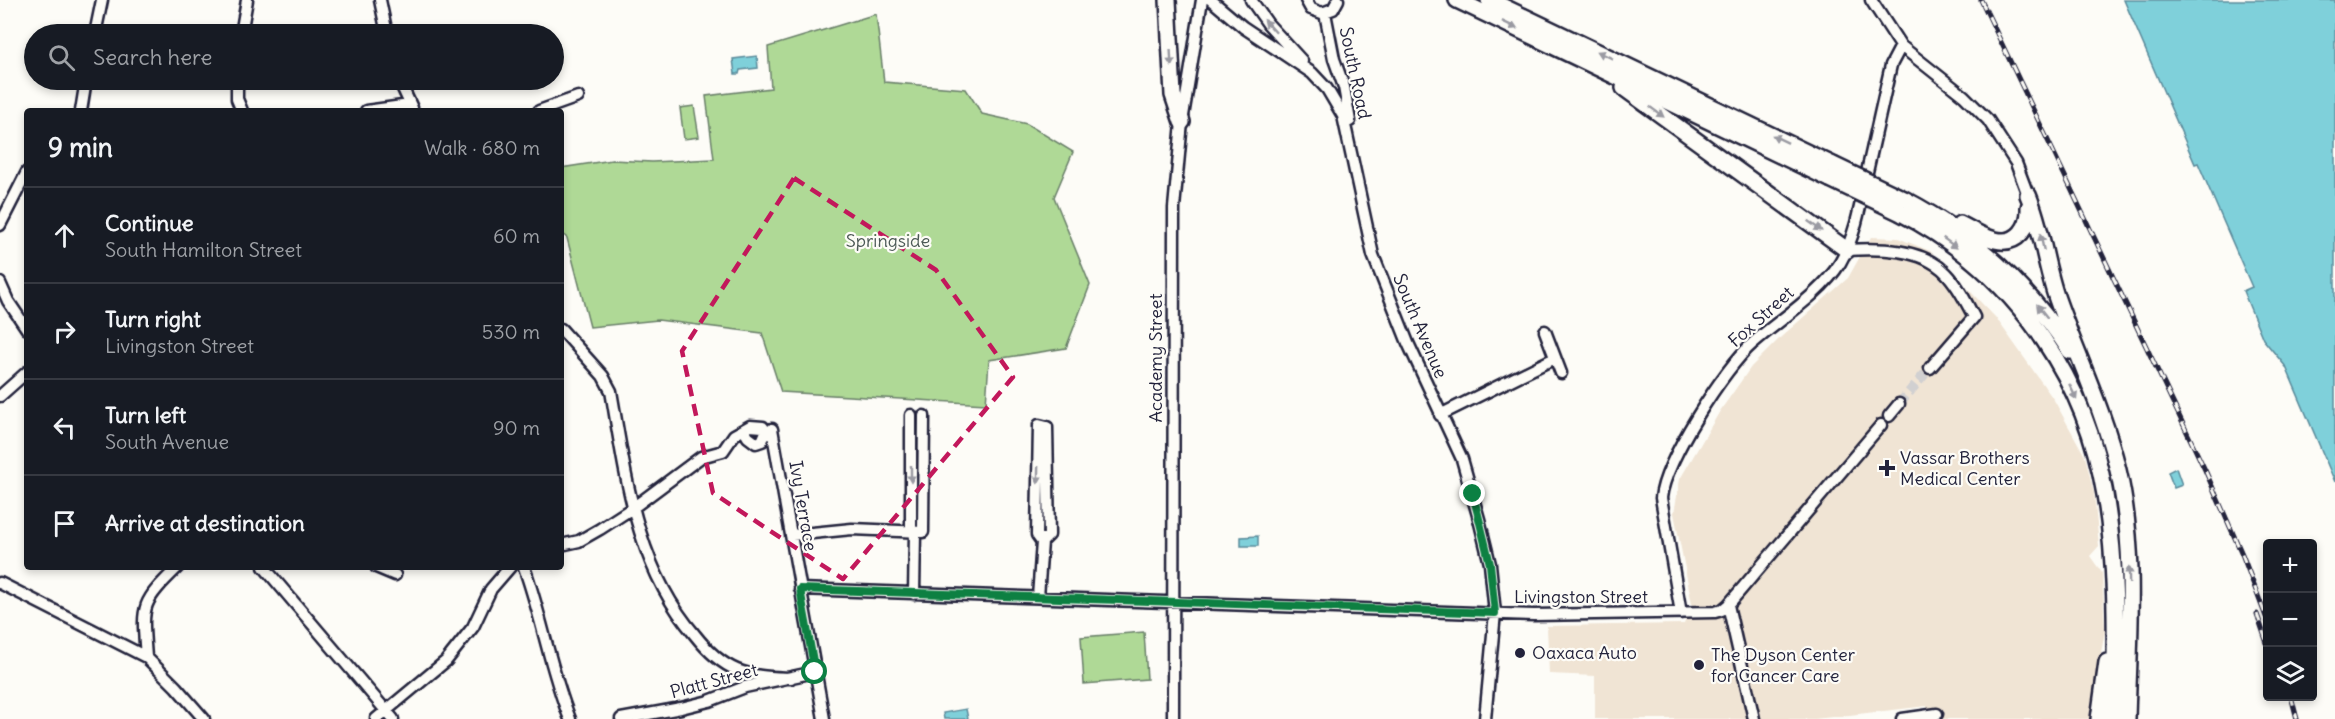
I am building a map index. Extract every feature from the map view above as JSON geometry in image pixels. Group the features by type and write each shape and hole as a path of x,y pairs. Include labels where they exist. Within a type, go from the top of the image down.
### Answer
{"highway":[{"path":"1167,0 1173,95 1182,122"},
{"path":"1457,0 1593,65 1832,172"},
{"path":"1489,0 1832,172 1964,235 2012,277 2034,301 2062,340 2094,397"},
{"path":"1593,65 1847,250"},
{"path":"1902,206 1983,236 2003,241 2016,238 2027,226 2030,211 2028,195"},
{"path":"2028,195 2035,212 2053,287 2111,442 2123,497 2128,545 2127,719"},
{"path":"1902,206 1996,282 2038,330 2062,369 2083,413 2101,473 2108,521 2113,600 2114,719"},
{"path":"2099,719 2113,600"},
{"path":"2129,634 2139,719"}],"street":[{"path":"97,24 102,0"},
{"path":"243,24 247,0"},
{"path":"380,0 385,24"},
{"name":"Academy Street","path":"1173,719 1173,253 1176,173 1202,0"},
{"name":"South Avenue","path":"1211,0 1243,27 1301,65 1320,81 1339,106 1349,140 1373,255 1404,336 1462,459 1471,485 1490,564 1495,613 1485,719"},
{"path":"1251,0 1268,24 1320,81"},
{"name":"South Road","path":"1306,0 1313,11 1325,13 1333,9 1338,0"},
{"path":"1871,0 1901,46 1964,96 1988,120 2009,148 2028,195"},
{"name":"South Road","path":"1325,13 1334,59 1344,87 1349,111 1349,140"},
{"name":"Fox Street","path":"1681,613 1661,498 1662,486 1670,466 1727,371 1751,344 1820,287 1840,263 1857,221 1890,65 1901,46"},
{"path":"81,108 84,90"},
{"path":"237,90 237,99 241,108"},
{"path":"404,90 412,108"},
{"path":"547,108 578,97"},
{"path":"0,225 24,178"},
{"path":"1847,250 1874,249 1916,255 1933,262 1952,280 1974,317 1930,368"},
{"path":"0,284 24,325"},
{"path":"1545,331 1561,373"},
{"path":"564,332 603,376 611,391 642,542 652,569 668,598 688,628 721,660 736,669 760,677 791,678"},
{"path":"1440,415 1555,358"},
{"path":"0,396 24,375"},
{"path":"1889,416 1899,404"},
{"path":"911,415 917,532"},
{"path":"914,594 924,416"},
{"path":"1038,597 1042,542 1049,535 1047,427 1039,425 1036,535 1042,542"},
{"path":"1754,719 1728,605 1881,425"},
{"name":"Ivy Terrace","path":"772,429 824,719"},
{"path":"564,544 579,541 634,507 701,457 723,451 734,435 744,430"},
{"path":"792,535 852,529 917,532"},
{"path":"146,657 143,620 145,606 153,591 175,570"},
{"path":"267,570 389,715"},
{"path":"383,570 395,575"},
{"path":"376,719 389,715 446,661 473,627 491,589 507,570"},
{"path":"525,570 556,684 570,719"},
{"path":"0,583 146,657 204,719"},
{"name":"Livingston Street","path":"800,589 1534,615 1715,612 1728,605"},
{"name":"Platt Street","path":"621,719 690,706 745,687 815,672"},
{"path":"1902,719 1937,714"}],"highlighted area":[{"path":"794,178 936,270 1013,377 843,579 713,493 682,351"}],"shaded area":[{"name":"Vassar Brothers Medical Center","path":"1871,237 1898,238 1930,251 1968,289 1996,318 2054,400 2085,456 2094,493 2099,546 2090,556 2102,573 2105,631 2097,675 2093,719 1930,719 1927,706 1815,719 1595,719 1595,676 1549,674 1547,626 1684,624 1692,604 1674,513 1680,479 1720,411 1751,367 1781,337 1848,278"}],"green space":[{"name":"Springside","path":"876,14 884,82 966,89 982,114 1027,124 1073,152 1054,197 1090,285 1066,348 989,360 986,404 781,392 762,333 658,320 590,327 567,238 564,236 564,168 612,160 652,162 714,159 706,96 771,88 768,47"},
{"path":"694,106 699,137 684,139 680,108"},
{"path":"1144,632 1147,679 1084,684 1081,637"}],"water":[{"path":"2124,0 2335,0 2335,482 2286,367 2263,339 2243,291 2252,287 2198,163 2195,164"},
{"path":"757,56 758,68 740,70 739,74 735,74 733,59"},
{"path":"2176,468 2182,485 2174,488 2168,472"},
{"path":"1258,536 1258,546 1241,546 1241,537"},
{"path":"966,709 968,719 944,719 943,713"}],"tunnel":[{"path":"1899,404 1930,368"}],"railway":[{"path":"1981,0 2205,470 2263,609"},
{"path":"2257,614 2263,631"},
{"path":"2292,701 2297,719"}],"place":[{"name":"Vassar Brothers Medical Center","path":"1887,468"},
{"name":"Oaxaca Auto","path":"1520,653"},
{"name":"The Dyson Center for Cancer Care","path":"1699,665"}],"route":[{"path":"815,672 800,589 1495,613 1490,564 1473,494"}]}
